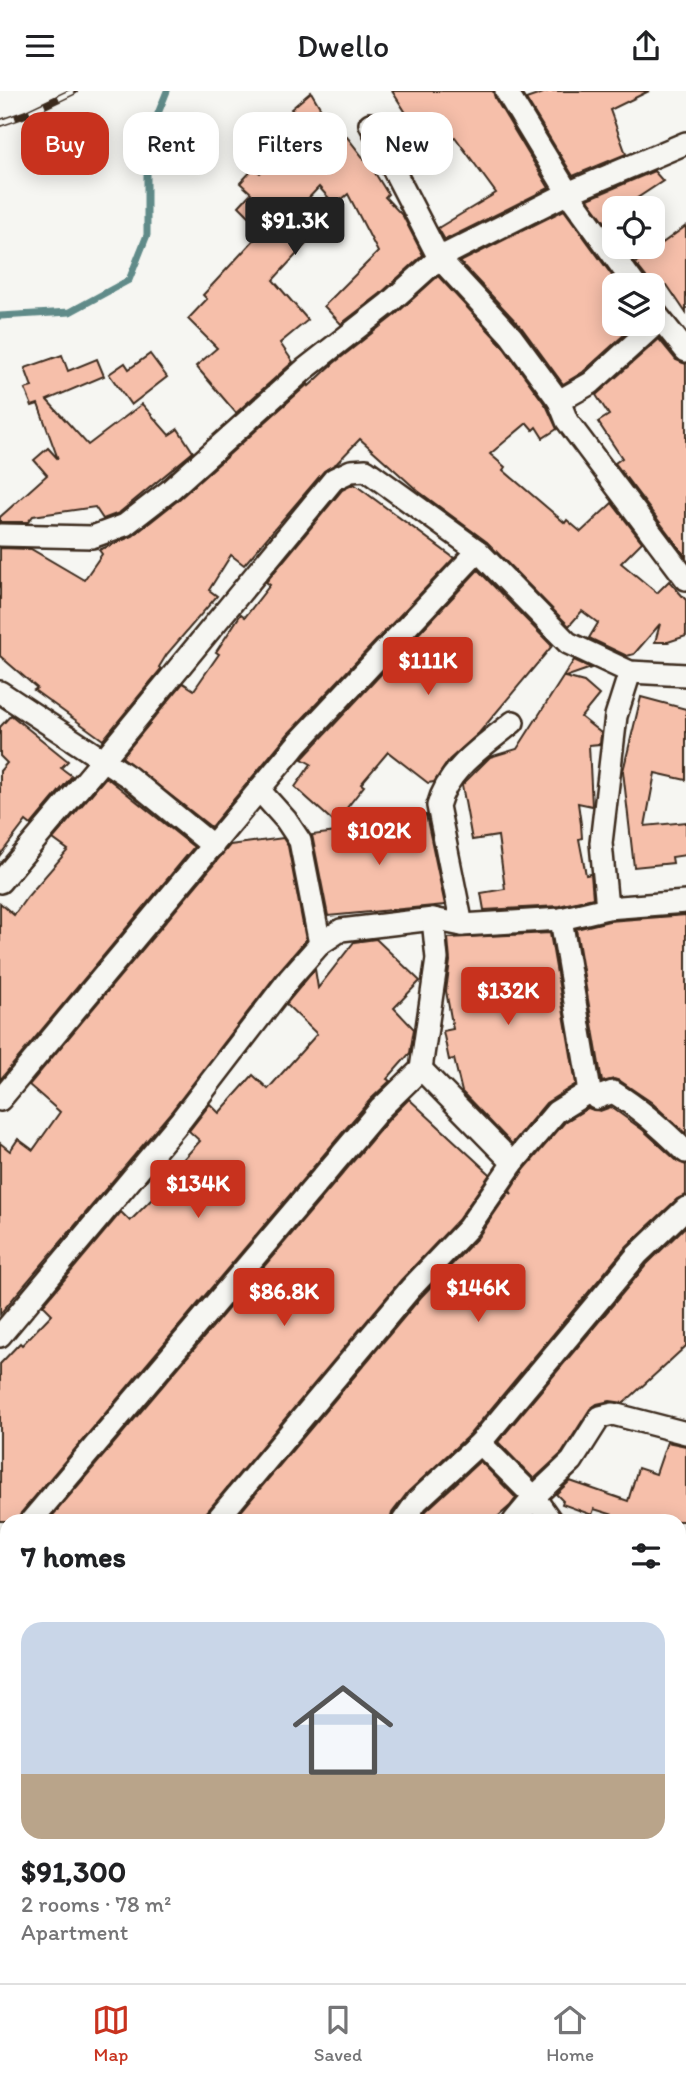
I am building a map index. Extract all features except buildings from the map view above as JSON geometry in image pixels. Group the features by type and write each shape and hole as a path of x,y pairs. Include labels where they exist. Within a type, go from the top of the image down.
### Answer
{"street":[{"path":"506,91 568,193 626,273"},
{"path":"0,535 92,537 125,525 169,491 305,369 388,304 439,258 568,193 686,143"},
{"path":"396,175 439,258 510,336 559,401 568,421 686,579"},
{"path":"665,325 686,351"},
{"path":"559,401 591,383 637,336"},
{"path":"0,882 334,479 351,471 366,470 478,551 568,643 630,672 686,675"},
{"path":"0,1100 298,743 478,551"},
{"path":"607,908 601,843 616,716 630,672"},
{"path":"0,692 128,777 213,846"},
{"path":"463,925 438,806 443,789 455,771 513,722"},
{"path":"260,791 286,820 300,841 320,944"},
{"path":"0,1336 181,1120 290,978 320,944 341,930 433,919 463,925 561,919 607,908 686,902"},
{"path":"37,1514 380,1109 421,1069 438,959 433,919"},
{"path":"561,919 590,1091 596,1098 613,1092 629,1102 656,1122 686,1152"},
{"path":"421,1069 513,1163"},
{"path":"222,1514 411,1288 468,1228 513,1163 556,1112 590,1091"},
{"path":"408,1514 417,1501 480,1443 637,1255 686,1208"},
{"path":"520,1514 572,1461 600,1416 613,1414 686,1433"},
{"path":"480,1443 534,1497 546,1514"}],"waterway":[{"path":"0,316 70,312 129,280 147,235 147,141 167,91"}],"railway":[{"path":"0,123 74,91"}]}
